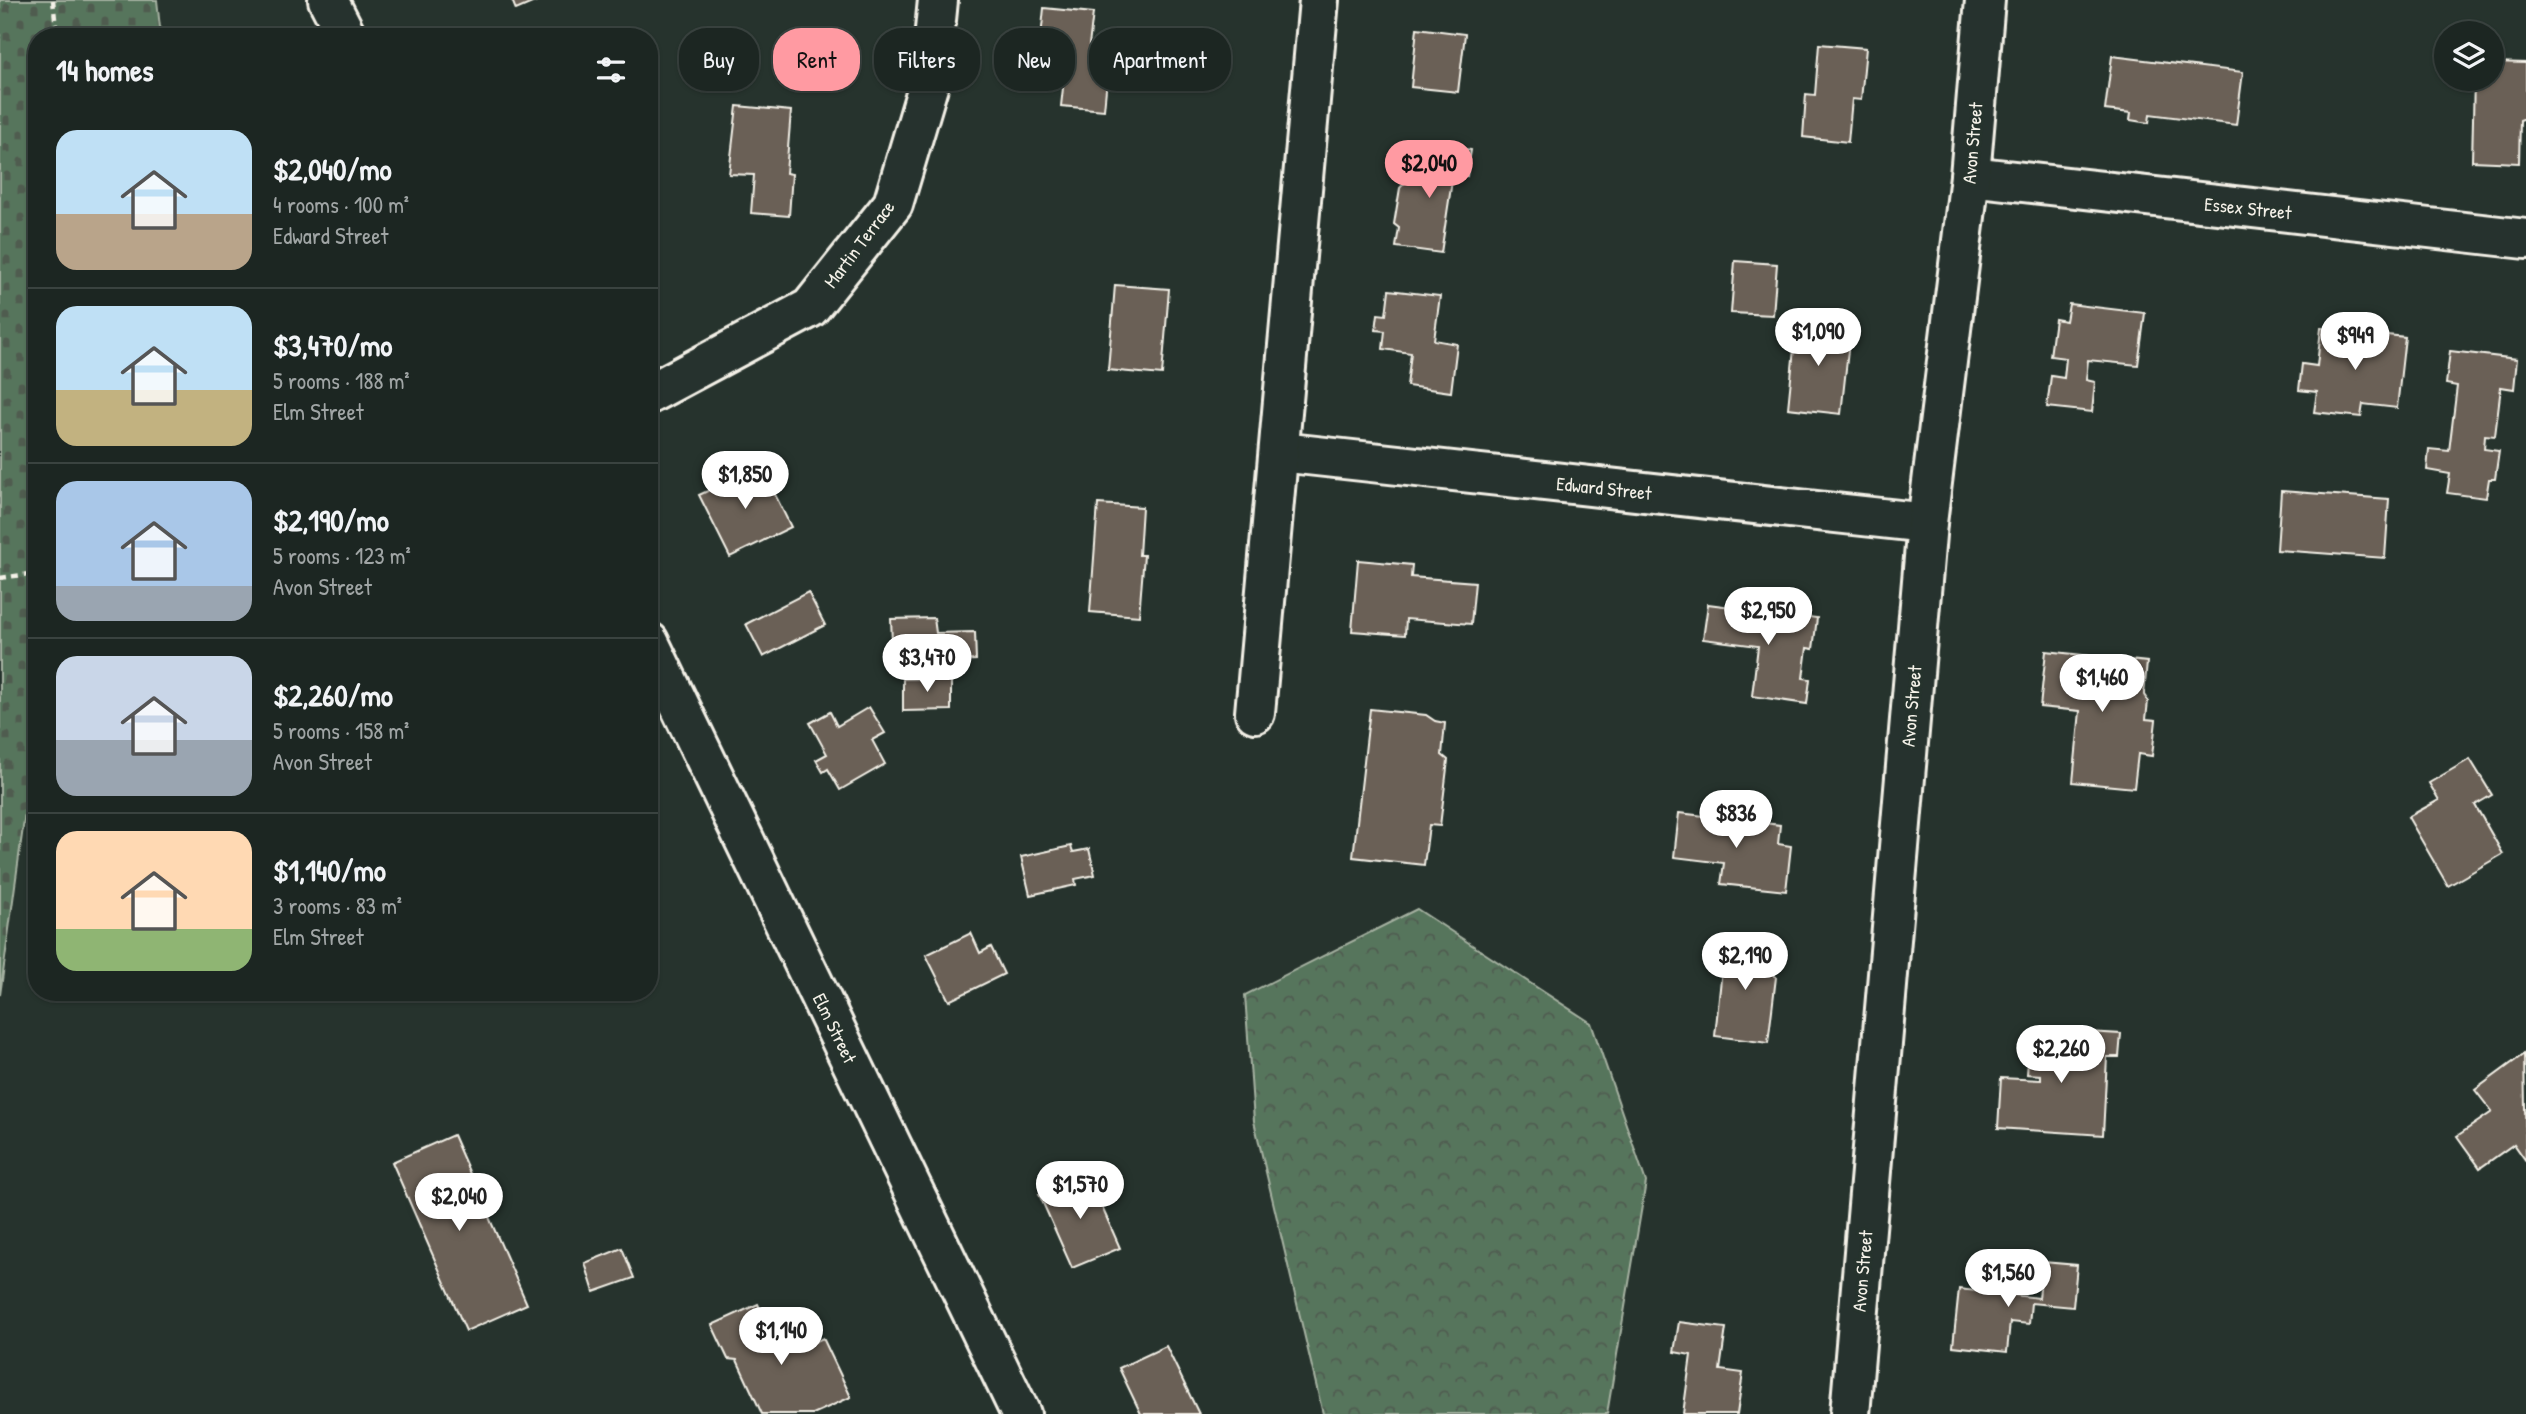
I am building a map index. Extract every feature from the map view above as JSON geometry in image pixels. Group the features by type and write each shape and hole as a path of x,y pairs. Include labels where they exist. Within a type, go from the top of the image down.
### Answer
{"street":[{"path":"328,0 342,28"},
{"name":"Martin Terrace","path":"658,389 810,308 893,204 930,80 938,0"},
{"path":"1255,713 1319,0"},
{"name":"Avon Street","path":"1850,1414 1927,523 1970,176 1986,0"},
{"name":"Essex Street","path":"1970,176 2526,239"},
{"name":"Edward Street","path":"1280,452 1927,523"},
{"name":"Elm Street","path":"658,661 1021,1414"}],"path":[{"path":"53,0 56,28"},
{"path":"0,578 28,574"}],"green space":[{"path":"0,0 157,0 160,28 28,28 28,791 0,995"},
{"path":"1417,909 1591,1023 1646,1182 1607,1414 1323,1414 1254,1121 1245,995"}],"building":[{"path":"512,0 539,0 516,10"},
{"path":"1044,8 1093,13 1089,28 1089,91 1106,91 1104,110 1061,106 1063,91 1075,91 1075,28 1042,28"},
{"path":"1417,28 1465,34 1458,92 1411,87"},
{"path":"1819,44 1866,48 1861,100 1852,99 1848,142 1803,137 1806,94 1815,95"},
{"path":"2112,56 2243,72 2236,125 2150,114 2149,123 2130,120 2131,113 2105,110"},
{"path":"2504,62 2526,63 2526,118 2520,120 2519,163 2472,161 2474,91 2504,91"},
{"path":"737,106 791,111 786,173 792,174 789,216 751,213 754,175 729,174"},
{"path":"1430,143 1471,150 1467,176 1453,174 1441,253 1396,247 1399,228 1394,224 1400,188 1407,180 1427,183"},
{"path":"1735,261 1777,264 1773,315 1731,313"},
{"path":"1115,285 1169,289 1162,375 1108,370"},
{"path":"1389,290 1440,296 1434,340 1457,344 1451,392 1407,386 1411,353 1383,349 1385,331 1376,330 1378,314 1386,315"},
{"path":"2069,304 2145,313 2138,365 2088,360 2086,380 2095,382 2092,412 2047,407 2051,376 2064,378 2066,358 2050,356 2055,319 2066,321"},
{"path":"1797,319 1822,322 1821,329 1850,332 1841,414 1788,408"},
{"path":"2321,328 2405,337 2397,408 2363,404 2361,417 2314,412 2317,392 2299,390 2302,364 2317,366"},
{"path":"2450,351 2517,359 2514,389 2501,387 2495,436 2485,435 2484,449 2499,451 2495,479 2489,479 2486,498 2447,493 2450,474 2427,470 2429,449 2449,451 2457,386 2446,384"},
{"path":"761,466 791,527 730,557 699,495"},
{"path":"2281,491 2389,499 2385,558 2277,550"},
{"path":"1098,504 1142,507 1139,555 1144,555 1139,616 1090,612"},
{"path":"1358,560 1412,565 1411,577 1475,582 1471,624 1406,619 1405,635 1352,631"},
{"path":"808,592 825,625 763,657 746,624"},
{"path":"1708,604 1817,618 1813,649 1807,648 1803,678 1810,679 1807,704 1752,696 1758,646 1703,639"},
{"path":"934,618 936,633 975,632 976,660 893,664 891,619"},
{"path":"2046,651 2147,662 2144,695 2148,701 2146,719 2156,720 2152,756 2138,754 2134,788 2073,782 2080,711 2040,707"},
{"path":"951,678 951,710 903,711 903,679"},
{"path":"869,707 885,733 872,740 885,764 840,790 828,769 823,772 816,760 827,754 810,723 830,712 837,726"},
{"path":"1370,709 1426,715 1445,723 1442,755 1448,760 1440,826 1429,825 1424,865 1353,857"},
{"path":"2470,759 2492,795 2475,805 2503,854 2448,886 2408,817 2439,800 2429,783"},
{"path":"1679,813 1780,825 1778,844 1791,846 1786,891 1721,884 1724,863 1674,857"},
{"path":"1071,846 1073,852 1089,849 1095,875 1075,879 1076,885 1030,895 1021,857"},
{"path":"971,933 980,953 991,947 1004,974 949,1001 926,955"},
{"path":"1718,941 1772,947 1769,970 1776,977 1768,1043 1715,1036 1722,969 1715,968"},
{"path":"2037,1029 2121,1034 2119,1057 2107,1057 2103,1135 1998,1128 2001,1078 2041,1080 2041,1075 2027,1074 2028,1060 2035,1060"},
{"path":"2524,1054 2526,1161 2514,1144 2480,1168 2457,1136 2492,1112 2475,1090"},
{"path":"453,1135 527,1304 466,1331 392,1162"},
{"path":"1087,1173 1120,1248 1072,1268 1039,1194"},
{"path":"622,1248 634,1278 594,1292 585,1263"},
{"path":"2043,1262 2077,1265 2073,1307 2031,1303 2029,1324 2010,1322 2007,1352 1953,1346 1959,1289 2039,1298"},
{"path":"758,1304 774,1340 786,1334 795,1351 823,1338 851,1397 813,1414 762,1414 737,1360 728,1359 712,1325"},
{"path":"1679,1322 1726,1328 1720,1370 1743,1373 1737,1414 1683,1414 1691,1355 1674,1352"},
{"path":"1166,1346 1199,1414 1141,1414 1119,1368"}]}
